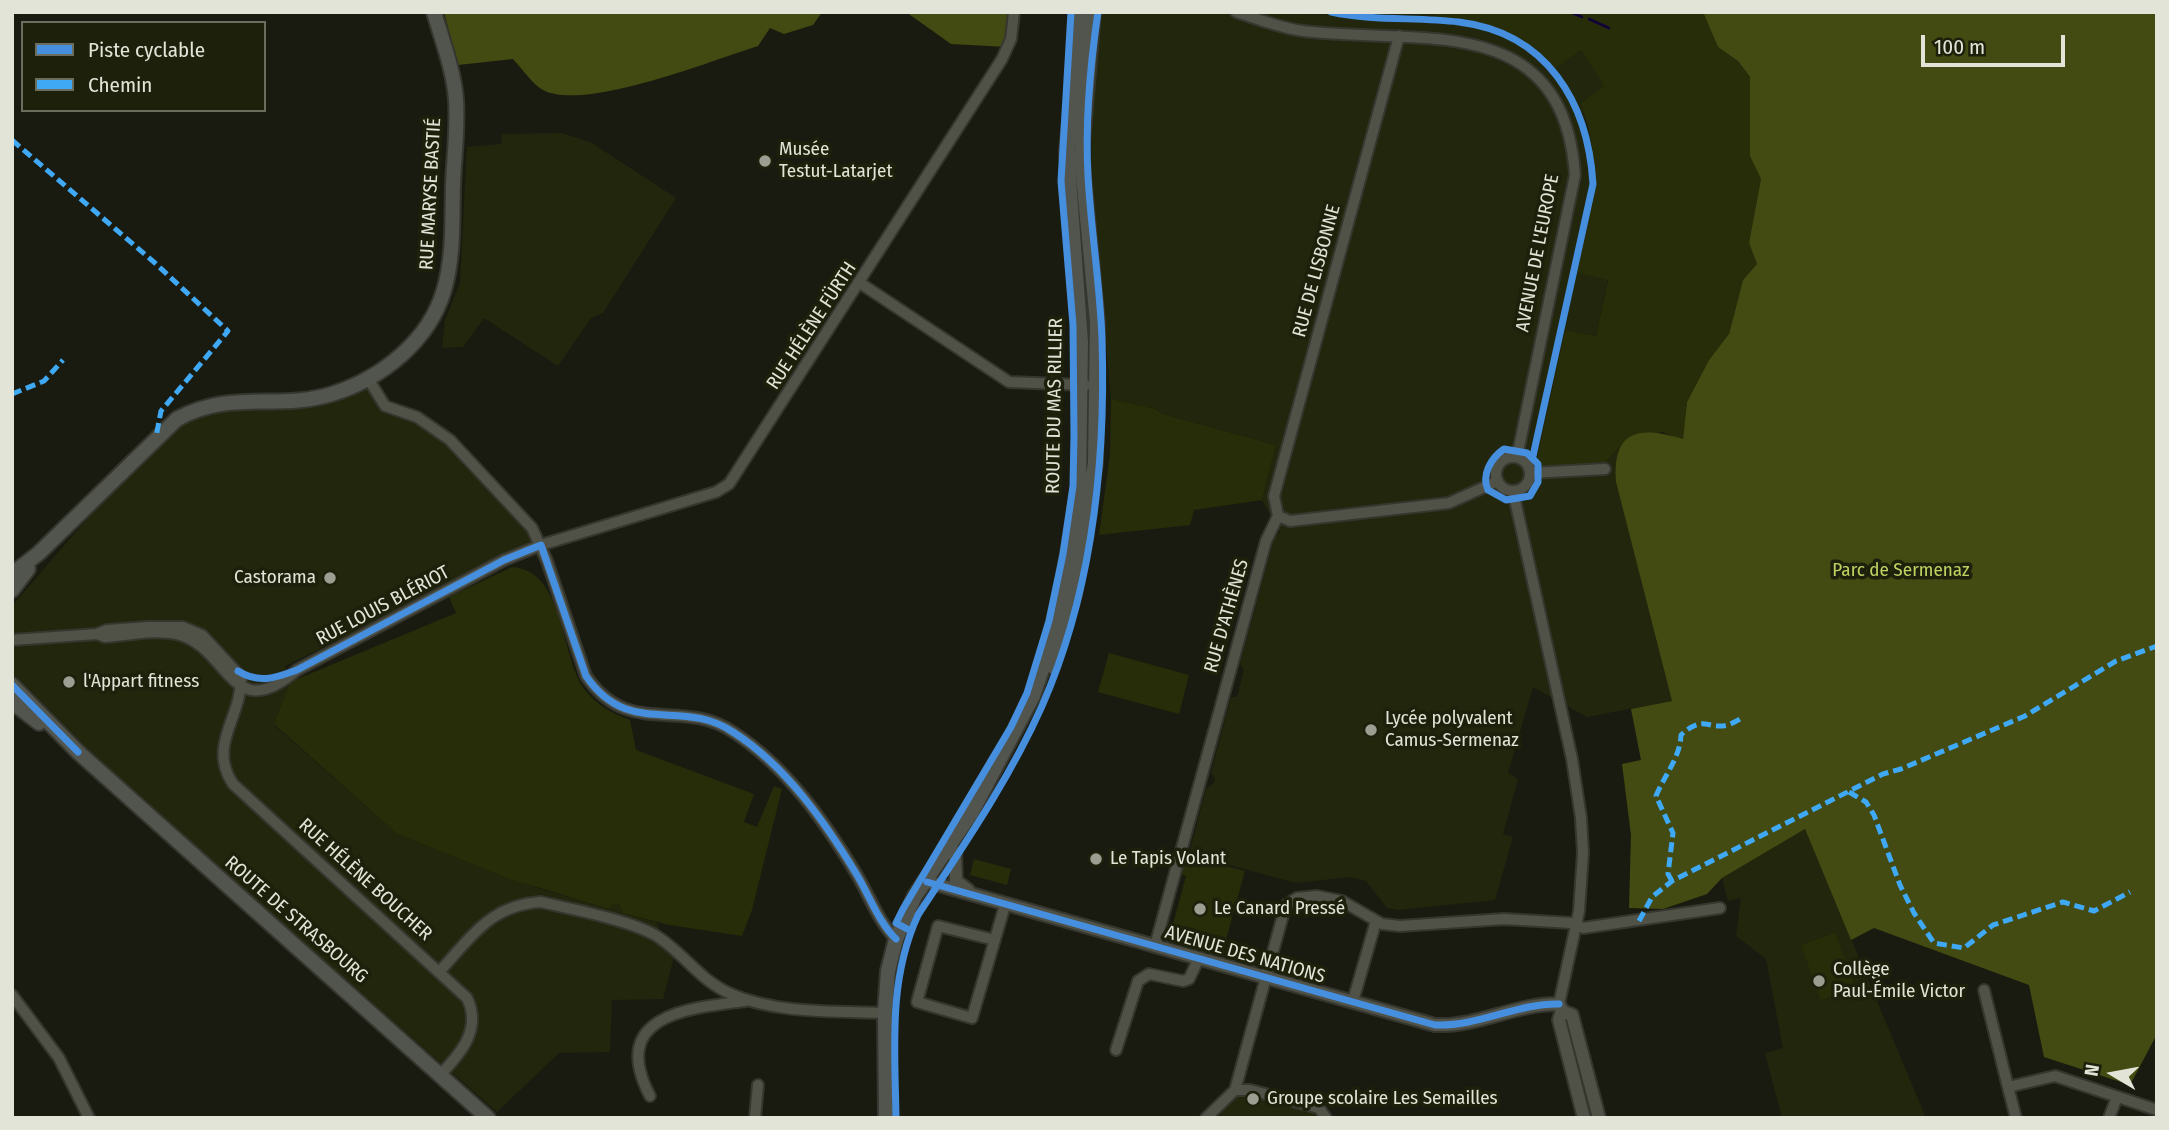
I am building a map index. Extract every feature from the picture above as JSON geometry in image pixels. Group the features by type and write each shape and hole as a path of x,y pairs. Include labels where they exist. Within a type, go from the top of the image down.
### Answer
{"main road":[{"name":"RUE MARYSE BASTIÉ","path":"12,574 39,553 177,419 198,407 225,401 290,400 328,395 369,380 400,358 427,325 444,292 452,246 456,99 434,12"},
{"name":"ROUTE DU MAS RILLIER","path":"886,1118 885,1013 888,971 899,932 972,812 1033,696 1046,658 1065,572 1079,487 1080,329 1067,152 1081,12"},
{"name":"ROUTE DU MAS RILLIER","path":"929,883 955,852 1032,716 1065,631 1091,496 1097,385 1097,322 1081,155 1093,12"},
{"name":"RUE MARYSE BASTIÉ","path":"12,590 39,553"},
{"name":"ROUTE DE STRASBOURG","path":"12,685 78,752 488,1118"},
{"name":"ROUTE DE STRASBOURG","path":"12,702 78,752"}],"street":[{"name":"RUE HÉLÈNE FÜRTH","path":"541,545 716,492 729,484 1002,59 1011,40 1014,12"},
{"name":"AVENUE DE L'EUROPE","path":"1232,12 1282,27 1457,39 1485,46 1510,58 1535,76 1552,96 1563,117 1573,151 1575,175 1517,457"},
{"name":"AVENUE DE L'EUROPE","path":"1255,12 1282,27"},
{"name":"RUE DE LISBONNE","path":"1278,516 1274,496 1399,36"},
{"path":"860,283 1009,382 1097,385"},
{"path":"369,380 385,406 417,417 450,440 516,509 541,545 586,676 596,690 610,702 641,715 696,716 717,722 761,754 809,803 899,932"},
{"path":"1498,481 1500,463 1517,457 1526,463 1531,473 1528,484 1513,491"},
{"path":"1531,473 1605,469"},
{"path":"1278,516 1290,521 1448,503 1498,481"},
{"path":"1498,481 1513,491 1578,797 1583,853 1577,925 1559,1020 1584,1118"},
{"name":"RUE D'ATHÈNES","path":"1155,946 1266,541 1278,516"},
{"name":"RUE LOUIS BLÉRIOT","path":"235,711 259,691 286,679 297,670 504,560 541,545"},
{"path":"12,640 97,634 107,630 183,627 202,635 241,688 259,691"},
{"path":"234,675 235,711"},
{"name":"RUE HÉLÈNE BOUCHER","path":"241,688 221,757 225,772 233,784 467,998 472,1021 470,1036 462,1051 441,1074"},
{"name":"AVENUE DES NATIONS","path":"955,852 956,881 981,897"},
{"name":"AVENUE DES NATIONS","path":"929,883 1418,1021 1454,1026 1541,1004 1561,1007"},
{"path":"1206,1118 1235,1090 1283,915 1287,904 1297,898 1342,901 1376,921 1400,926 1504,919 1577,925 1583,928 1720,908"},
{"path":"440,971 488,919 504,909 522,903 541,902 653,934 713,985 748,1001 783,1007 885,1013"},
{"path":"995,940 938,926 918,1002 972,1018 995,940 1005,905"},
{"path":"1353,1001 1376,921"},
{"path":"1116,1050 1138,981 1149,974 1183,981 1189,979 1199,958"},
{"path":"1984,990 2016,1118"},
{"path":"12,995 59,1058 89,1118"},
{"path":"650,1096 639,1073 636,1059 645,1036 677,1011 748,1001"},
{"path":"1561,1007 1572,1015 1600,1118"},
{"path":"2008,1087 2055,1076 2157,1110"},
{"path":"755,1118 758,1085"},
{"path":"1235,1090 1250,1090 1319,1108 1326,1118"},
{"path":"2109,1118 2117,1097"}],"shaded area":[{"path":"1102,12 1382,15 1383,12 1430,12 1440,18 1460,19 1495,27 1524,41 1553,66 1581,50 1605,87 1580,104 1594,148 1596,187 1577,272 1608,279 1596,336 1565,330 1537,458 1603,463 1623,443 1616,482 1672,701 1587,717 1533,687 1508,773 1518,779 1503,834 1513,837 1495,900 1398,910 1387,908 1366,881 1349,877 1296,883 1189,854 1206,789 1214,783 1215,778 1211,773 1231,697 1237,697 1244,670 1240,664 1274,539 1280,532 1262,500 1276,445 1163,414 1153,408 1111,399 1091,178 1092,84"},
{"path":"1430,12 1703,12 1718,47 1738,61 1750,77 1750,155 1761,179 1749,243 1757,264 1743,280 1729,334 1709,360 1687,402 1683,440 1662,432 1623,443 1604,463 1543,467 1537,458 1565,330 1596,336 1608,280 1576,272 1591,209 1594,168 1588,126 1580,104 1604,86 1581,50 1555,68 1536,50 1513,35 1475,21 1441,17"},
{"path":"562,133 592,143 676,198 603,313 591,318 558,366 484,318 463,347 442,348 445,320 460,283 467,147 501,144 502,134"},
{"path":"364,385 375,386 387,405 417,416 517,510 536,543 285,666 290,682 274,725 396,833 540,889 609,909 613,904 619,904 623,913 656,922 674,957 663,999 612,1000 610,1052 559,1053 497,1112 12,688 12,606 111,491 186,420 202,411"},
{"path":"1111,399 1153,408 1163,414 1276,445 1262,500 1194,510 1190,525 1099,535 1110,454"},
{"path":"512,567 529,572 542,583 552,599 570,657 585,690 606,708 630,720 636,750 754,794 744,822 757,827 774,786 782,789 752,910 742,936 669,925 623,913 619,904 613,904 609,909 510,879 396,833 274,724 290,682 456,613 449,597"},
{"path":"1109,653 1189,675 1179,714 1098,692"},
{"name":"Collège Paul-Émile Victor","path":"1805,829 1926,1118 1782,1118 1765,1053 1783,1048 1766,959 1736,936 1741,898 1728,901 1722,878"},
{"path":"1184,855 1245,871 1223,951 1165,938 1169,923 1173,924 1186,876 1180,874"},
{"path":"974,859 1011,869 1007,885 970,875"},
{"path":"1835,933 1855,987 1821,1000 1801,945"},
{"name":"Groupe scolaire Les Semailles","path":"1241,1091 1323,1113 1325,1118 1219,1118 1224,1108"}],"green space":[{"path":"444,12 822,12 813,25 784,34 770,28 758,46 681,72 617,89 562,95 543,90 513,59 458,65"},
{"path":"906,12 1011,12 1008,47 951,44"},
{"name":"Parc de Sermenaz","path":"1703,12 2157,12 2157,1034 2130,1085 2044,1057 2029,985 1874,928 1851,940 1805,829 1722,878 1707,894 1663,909 1629,908 1631,835 1622,764 1641,760 1631,709 1672,701 1616,482 1616,464 1624,442 1632,436 1654,433 1683,439 1687,402 1709,360 1729,334 1743,280 1757,264 1749,243 1761,179 1750,156 1750,77 1738,61 1718,47"}],"waterway":[{"path":"1570,12 1582,17"},
{"path":"1589,19 1609,28"}],"marked path":[{"path":"12,140 155,263 228,331 161,411 156,437"},
{"path":"12,394 44,381 63,360"},
{"path":"1639,921 1652,897 1672,881 1883,774 1901,769 2025,716 2116,661 2157,646"},
{"path":"1672,881 1668,874 1673,833 1656,796 1675,759 1681,735 1695,725 1728,725 1743,717"},
{"path":"1849,792 1866,802 1874,815 1900,885 1934,943 1964,948 1993,925 2063,902 2094,911 2130,892"}],"cycle path":[{"path":"911,931 896,923 1011,727 1027,693 1049,621 1063,554 1073,486 1074,436 1073,325 1061,181 1071,12"},
{"path":"896,1118 895,1015 908,940 918,915 984,813 1042,706 1059,663 1084,572 1098,480 1103,386 1101,318 1087,155 1089,94 1098,12"},
{"path":"1331,12 1363,17 1459,22 1490,29 1516,40 1539,56 1557,76 1572,100 1582,126 1593,184 1533,456"},
{"path":"1504,449 1527,453 1538,464 1538,482 1530,496 1506,500 1488,490 1488,467 1504,449"},
{"path":"238,671 260,679 297,670 504,560 541,545 586,676 603,695 620,706 638,712 694,717 714,722 752,746 787,778 818,815 857,875 884,925 896,939"},
{"path":"12,685 78,752"},
{"path":"927,882 1435,1025 1451,1025 1528,1007 1559,1004"}],"place":[{"name":"Musée Testut-Latarjet","path":"765,161"},
{"name":"Castorama","path":"330,578"},
{"name":"l'Appart fitness","path":"69,682"},
{"name":"Lycée polyvalent Camus-Sermenaz","path":"1371,730"},
{"name":"Le Tapis Volant","path":"1096,859"},
{"name":"Le Canard Pressé","path":"1200,909"},
{"name":"Collège Paul-Émile Victor","path":"1819,981"},
{"name":"Groupe scolaire Les Semailles","path":"1253,1099"}]}
